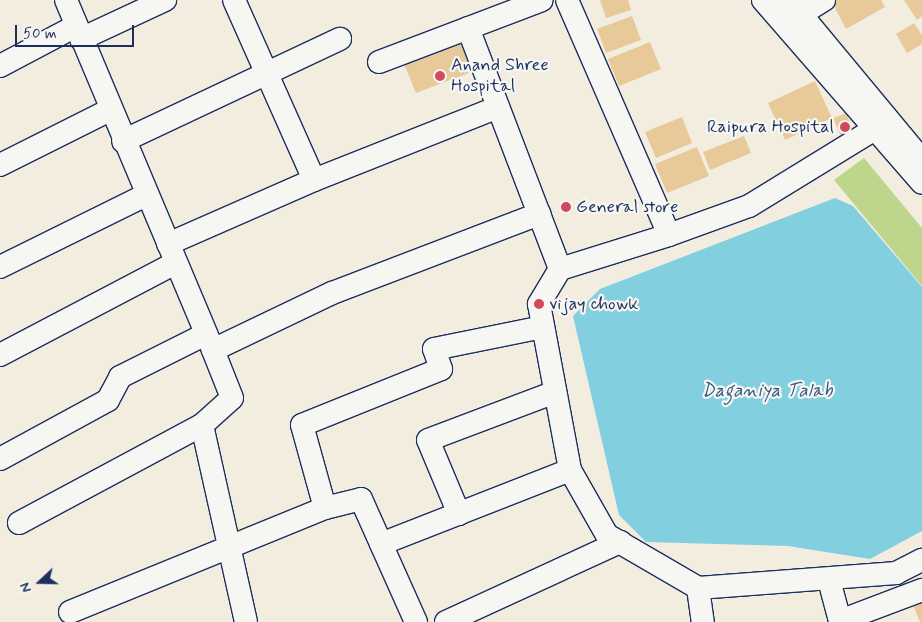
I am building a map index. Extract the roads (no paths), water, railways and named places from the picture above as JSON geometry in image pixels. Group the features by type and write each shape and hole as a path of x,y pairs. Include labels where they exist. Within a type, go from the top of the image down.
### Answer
{"street":[{"path":"18,523 202,424 232,398 110,110 66,0"},
{"path":"0,66 78,32 165,0"},
{"path":"234,0 314,180"},
{"path":"379,62 542,0"},
{"path":"567,0 669,235"},
{"path":"763,0 880,123 922,160"},
{"path":"824,0 796,7 922,183"},
{"path":"468,28 560,269"},
{"path":"123,141 340,39"},
{"path":"0,355 172,254 314,180 498,107"},
{"path":"0,165 110,110"},
{"path":"880,123 749,206 669,235 560,269 539,304 570,470 607,535 698,588 829,580 896,573 922,560"},
{"path":"0,267 146,195"},
{"path":"0,459 108,400 120,377 539,214"},
{"path":"326,508 302,425 441,369 434,349 543,327"},
{"path":"459,514 428,440 555,392"},
{"path":"202,424 246,622"},
{"path":"381,544 570,470"},
{"path":"70,612 326,508 361,499 416,622"},
{"path":"446,622 620,542"},
{"path":"829,580 841,622 922,590"},
{"path":"698,588 703,622"}],"water":[{"name":"Daganiya Talab","path":"835,198 853,206 922,287 922,531 870,559 788,546 646,542 619,515 573,316 600,289"}],"place":[{"name":"Anand Shree Hospital","path":"440,76"},
{"name":"Raipura Hospital","path":"845,127"},
{"name":"General store","path":"566,207"},
{"name":"vijay chowk","path":"539,304"}]}
